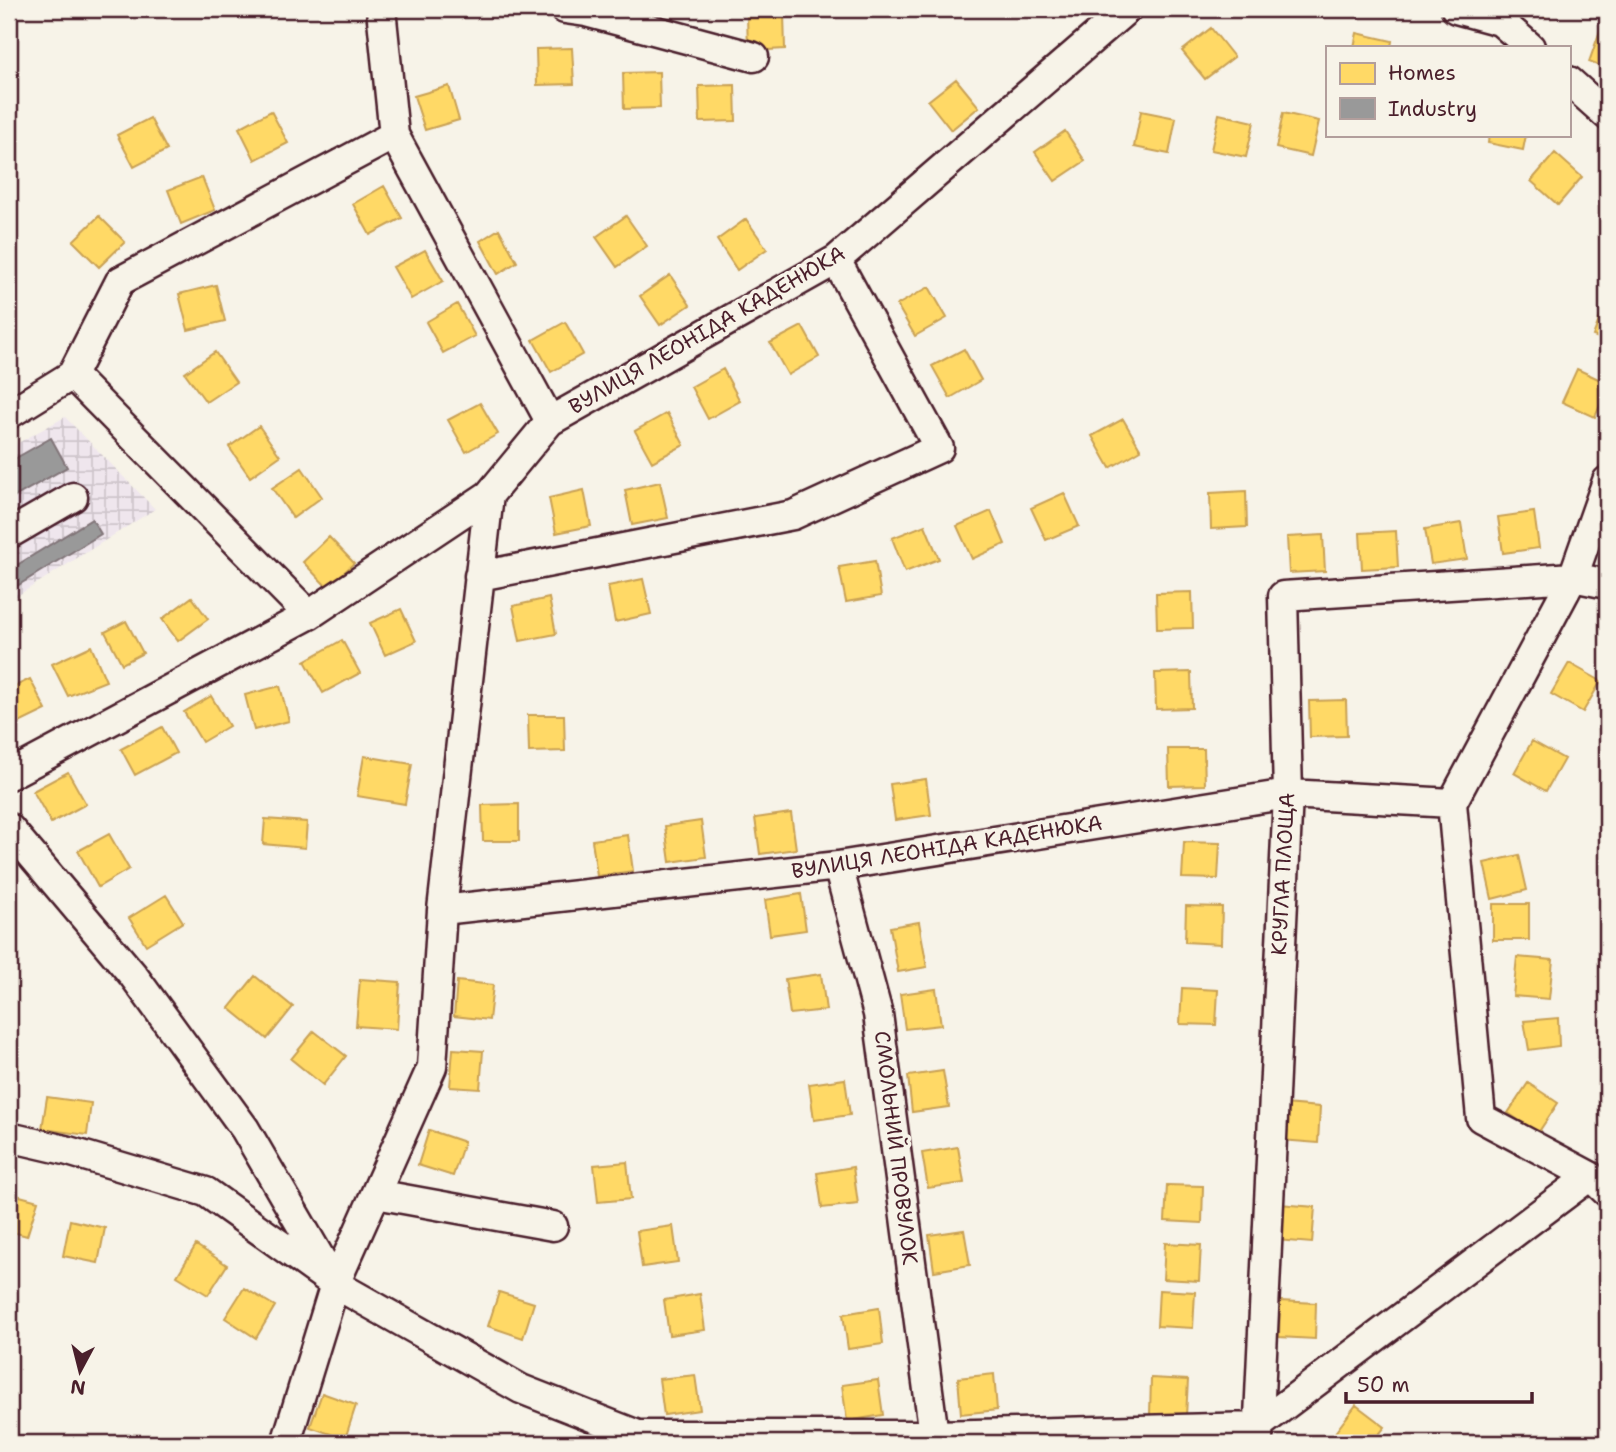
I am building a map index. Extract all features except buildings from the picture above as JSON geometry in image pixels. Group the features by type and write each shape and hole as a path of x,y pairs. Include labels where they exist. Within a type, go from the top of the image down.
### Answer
{"street":[{"path":"381,9 394,135 550,421"},
{"path":"565,9 754,57"},
{"name":"ВУЛИЦЯ ЛЕОНІДА КАДЕНЮКА","path":"9,775 309,615 489,495 550,421 836,260 1127,9"},
{"path":"1456,9 1500,21 1529,46"},
{"path":"1570,82 1607,115"},
{"path":"9,414 72,375 120,281 394,135"},
{"path":"480,576 793,515 940,448 836,260"},
{"path":"72,375 309,615"},
{"path":"9,1138 65,1150 206,1192 335,1284 521,1389 639,1439 1257,1435 1599,1184 1481,1118 1452,803 1573,577 1607,481"},
{"path":"286,1443 335,1284 432,1067 442,911 489,495"},
{"path":"9,534 73,497"},
{"path":"1573,577 1607,584"},
{"name":"КРУГЛА ПЛОЩА","path":"1257,1435 1288,794 1283,596 1573,577"},
{"name":"ВУЛИЦЯ ЛЕОНІДА КАДЕНЮКА","path":"442,911 838,866 1288,794 1452,803"},
{"path":"9,828 133,975 245,1129 335,1284"},
{"name":"СМОЛЬНИЙ ПРОВУЛОК","path":"838,866 878,1014 934,1435"},
{"path":"376,1194 553,1226"}],"shaded area":[{"path":"65,417 155,509 9,601 9,448"}]}
